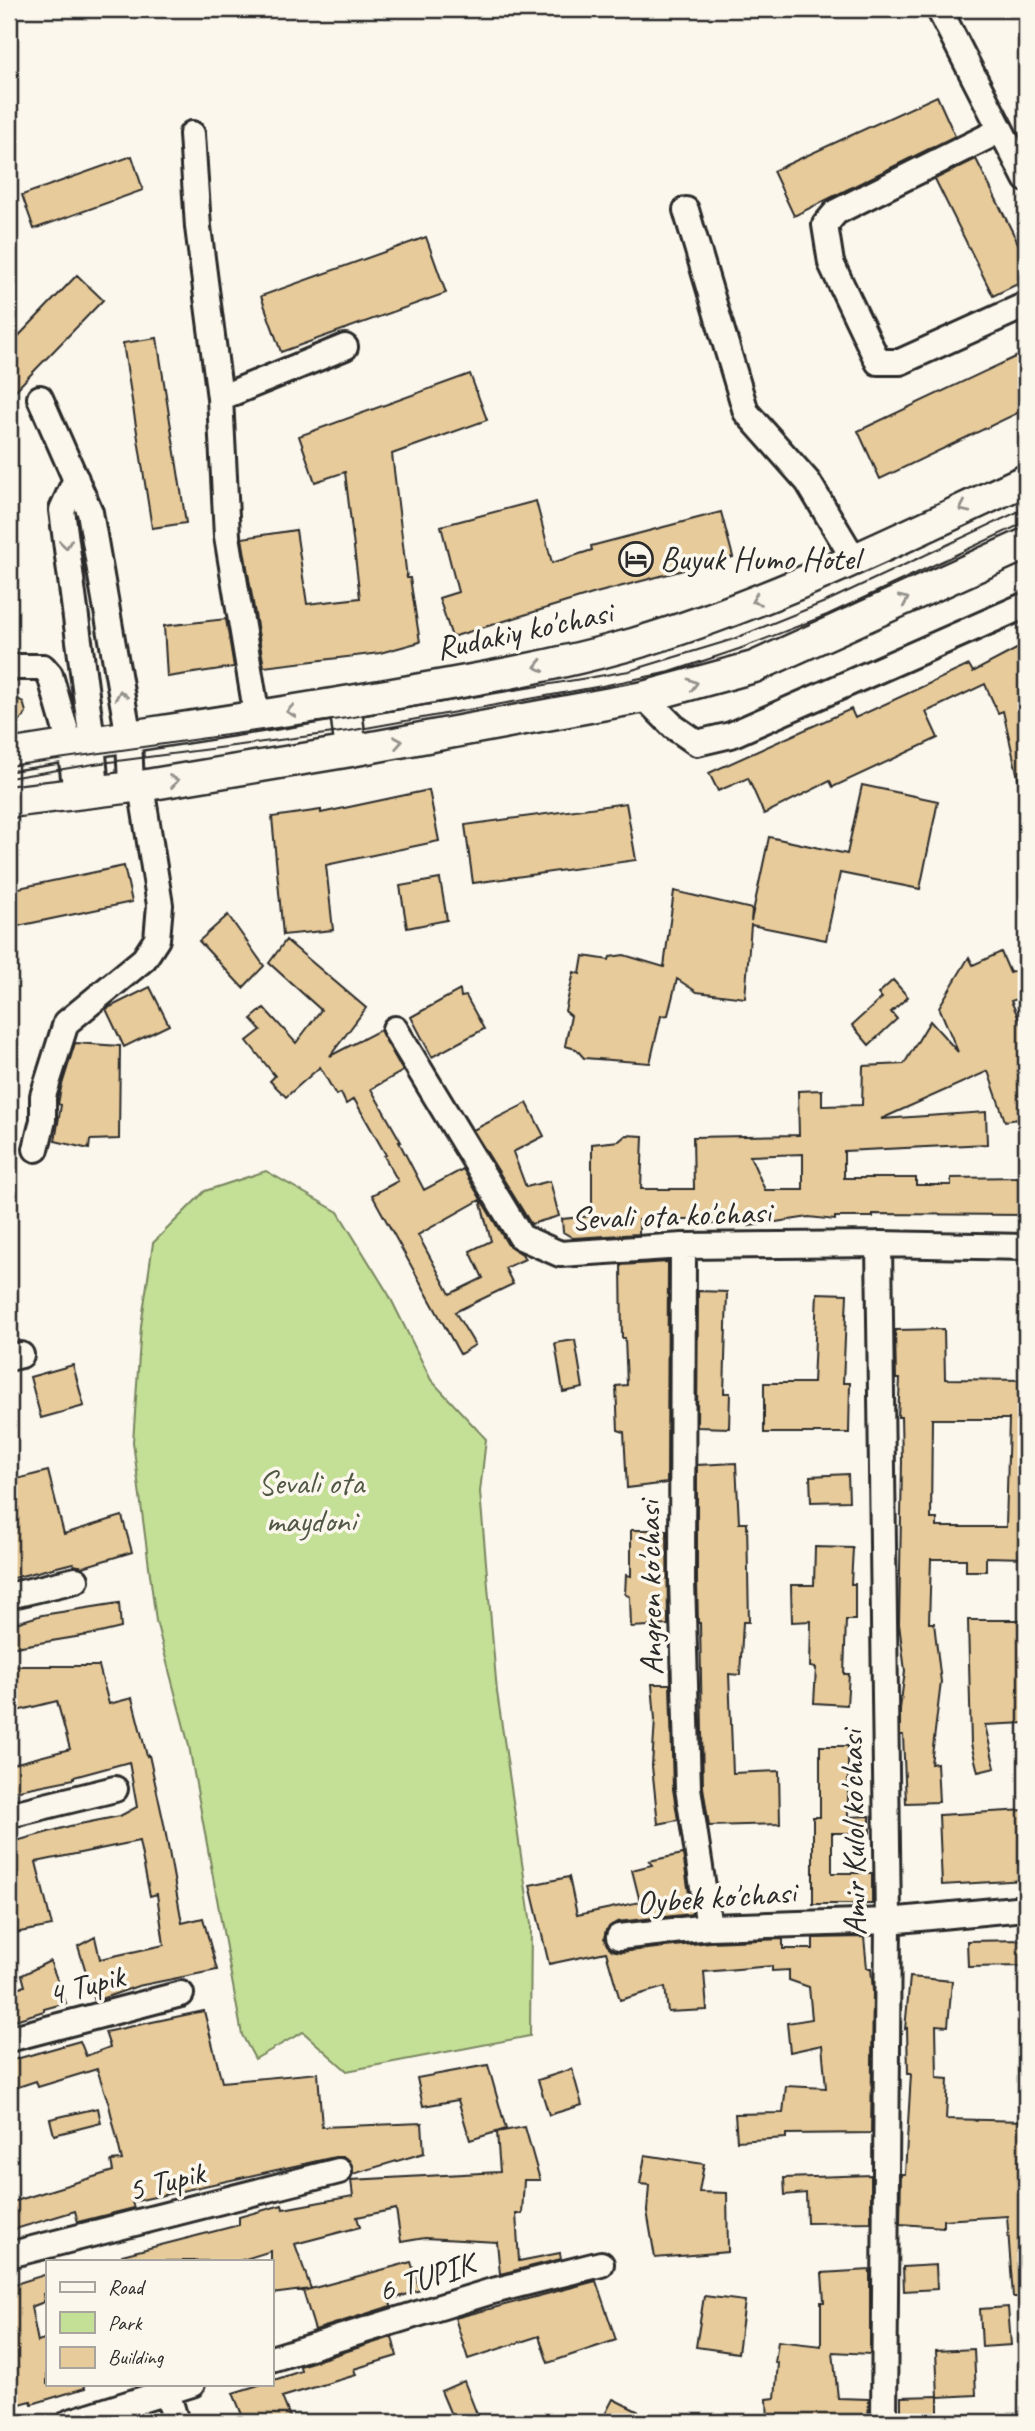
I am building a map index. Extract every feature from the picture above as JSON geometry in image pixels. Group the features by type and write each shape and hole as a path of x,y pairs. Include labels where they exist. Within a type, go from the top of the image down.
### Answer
{"main road":[{"name":"Rudakiy ko'chasi","path":"9,755 129,738 498,676 633,643 733,609 855,559 1026,480"},
{"path":"9,802 136,787 644,697 754,667 1026,544"},
{"path":"345,702 351,751"}],"street":[{"path":"939,9 1026,179"},
{"path":"1002,130 836,212 825,225 831,263 878,362 900,362 1026,305"},
{"path":"192,134 198,227 220,398 227,536 257,717"},
{"path":"686,210 746,412 808,482 855,559"},
{"path":"220,398 345,347"},
{"path":"36,1149 43,1120 43,1096 66,1023 144,959 157,939 160,905 136,787 90,512 40,398"},
{"path":"75,479 62,510 86,792"},
{"path":"644,697 674,727 697,743 731,735 1026,605"},
{"path":"9,667 43,667 50,675 81,743"},
{"name":"Sevali ota ko'chasi","path":"396,1029 521,1237 560,1254 683,1247 879,1244 1026,1247"},
{"name":"Amir Kulol ko'chasi","path":"879,1244 888,1921 884,2422"},
{"name":"Angren ko'chasi","path":"683,1247 682,1581 688,1788 709,1927"},
{"path":"9,1597 76,1580"},
{"path":"9,1815 115,1789"},
{"name":"Oybek ko'chasi","path":"619,1937 709,1927 888,1921 1026,1908"},
{"name":"4 Tupik","path":"9,2039 181,1994"},
{"name":"5 Tupik","path":"9,2255 339,2171"},
{"name":"6 TUPIK","path":"273,2358 489,2292 601,2264"},
{"path":"70,2422 186,2386"},
{"path":"167,2392 176,2422"}],"green space":[{"name":"Sevali ota maydoni","path":"266,1171 338,1212 389,1295 431,1380 486,1439 480,1492 497,1692 531,1924 530,2036 347,2071 303,2032 255,2059 242,2035 189,1746 156,1621 133,1442 141,1326 153,1243 205,1191"}],"building":[{"path":"937,96 955,136 794,216 773,171"},
{"path":"132,156 143,190 34,229 22,195"},
{"path":"976,159 1026,259 1026,280 993,296 935,179"},
{"path":"426,237 446,293 281,352 261,296"},
{"path":"77,275 103,300 9,397 9,346"},
{"path":"157,338 186,523 152,528 123,343"},
{"path":"1026,352 1026,409 880,479 858,431"},
{"path":"470,374 487,420 392,454 407,578 410,578 420,642 380,653 264,667 242,538 296,530 307,604 360,598 345,472 315,482 299,436"},
{"path":"536,501 552,563 592,550 591,546 721,512 733,557 596,593 452,637 439,598 458,592 441,526"},
{"path":"226,619 234,667 167,677 164,626"},
{"path":"1026,644 1026,781 1019,782 1003,711 998,713 985,684 926,712 938,738 833,787 830,781 764,814 748,778 718,791 709,773 851,709 855,718 969,665 973,672"},
{"path":"9,694 23,702 26,712 24,717 9,727"},
{"path":"862,785 938,801 920,889 840,873 826,940 751,925 745,998 697,992 677,979 668,1015 661,1016 650,1063 584,1058 576,1049 565,1046 571,1016 565,1011 574,972 580,974 583,956 609,960 610,957 624,955 664,967 674,891 752,909 751,921 769,837 847,854"},
{"path":"429,790 439,841 326,865 333,930 283,935 272,817 321,810 321,813"},
{"path":"626,803 636,860 473,883 465,825"},
{"path":"124,866 132,902 13,927 11,918 9,919 9,890"},
{"path":"440,879 447,920 407,928 400,886"},
{"path":"228,915 264,966 243,988 199,941"},
{"path":"286,940 366,1008 330,1056 380,1030 403,1071 371,1089 424,1190 463,1169 508,1245 525,1259 505,1268 513,1284 455,1312 475,1345 460,1354 372,1195 398,1181 354,1099 346,1104 341,1093 336,1095 320,1067 286,1097 270,1081 275,1076 247,1041 261,1030 251,1019 264,1008 296,1043 321,1010 269,963","holes":["480,1200 491,1241 470,1251 483,1278 450,1294 418,1235"]},
{"path":"1001,952 1010,973 1016,970 1026,991 1026,996 1011,1001 1026,1034 1026,1118 1005,1121 988,1071 881,1119 986,1112 987,1144 844,1151 844,1178 916,1178 916,1185 951,1185 951,1178 1020,1177 1026,1215 873,1214 873,1217 835,1217 835,1220 809,1217 749,1226 708,1224 708,1220 639,1220 639,1234 573,1238 563,1232 562,1219 592,1216 592,1144 619,1141 626,1135 643,1136 641,1189 694,1189 693,1137 799,1135 798,1091 822,1090 822,1106 862,1105 863,1066 904,1064 930,1021 958,1052 939,1007 969,957 973,965","holes":["803,1154 803,1190 765,1190 750,1156"]},
{"path":"893,980 908,997 891,1012 897,1019 869,1045 852,1025 882,998 878,994"},
{"path":"150,987 169,1025 124,1047 106,1009"},
{"path":"460,990 461,997 466,996 484,1029 432,1057 411,1017"},
{"path":"75,1043 120,1046 119,1139 90,1140 89,1149 55,1141 61,1088"},
{"path":"527,1103 544,1136 513,1152 526,1187 550,1181 559,1216 531,1224 473,1130"},
{"path":"668,1262 667,1483 627,1488 624,1432 618,1430 616,1386 627,1385 625,1338 622,1338 621,1265"},
{"path":"698,1291 727,1292 724,1393 730,1393 729,1428 697,1427"},
{"path":"817,1293 847,1294 843,1383 850,1383 849,1433 764,1433 764,1383 813,1383"},
{"path":"944,1329 945,1379 1026,1380 1026,1558 986,1557 986,1571 966,1571 966,1559 931,1559 929,1623 934,1623 941,1682 931,1764 937,1763 939,1802 906,1803 903,1735 900,1735 905,1671 899,1624 902,1462 901,1417 898,1417 900,1379 896,1379 895,1330","holes":["932,1419 1009,1419 1006,1527 937,1527 937,1519 931,1519"]},
{"path":"575,1340 583,1388 563,1392 555,1343"},
{"path":"73,1365 84,1406 41,1418 30,1377"},
{"path":"736,1463 739,1523 747,1523 749,1622 743,1622 740,1675 729,1674 733,1773 779,1771 780,1824 709,1826 703,1787 697,1581 697,1465"},
{"path":"48,1471 64,1534 122,1516 132,1552 83,1567 73,1563 9,1579 9,1481"},
{"path":"848,1474 849,1501 811,1502 810,1476"},
{"path":"631,1530 667,1530 668,1625 631,1627 630,1597 625,1594 626,1575 631,1576"},
{"path":"815,1547 853,1548 851,1584 855,1584 855,1620 846,1620 844,1674 849,1674 847,1705 814,1703 816,1668 810,1667 811,1621 792,1622 791,1585 814,1585"},
{"path":"119,1603 121,1628 9,1648 9,1625 42,1615"},
{"path":"968,1620 1026,1620 1026,1723 985,1725 995,1768 978,1772 971,1744"},
{"path":"9,1666 99,1666 109,1704 132,1698 147,1756 149,1755 182,1923 203,1918 217,1970 138,1986 95,2001 78,1946 95,1937 100,1959 164,1945 157,1894 150,1896 139,1841 36,1862 52,1926 9,1934 9,1843 70,1826 120,1816 137,1807 129,1762 74,1779 9,1792 9,1765 70,1749 57,1701 9,1713"},
{"path":"652,1684 670,1684 673,1789 678,1820 658,1824 652,1766 655,1719"},
{"path":"820,1746 848,1746 848,1817 870,1816 870,1833 832,1833 832,1873 872,1873 872,1904 813,1904 813,1817 820,1817"},
{"path":"1026,1810 1026,1880 942,1885 939,1815"},
{"path":"683,1854 692,1914 617,1922 606,1930 604,1938 607,1945 612,1950 621,1952 710,1942 783,1939 783,1949 813,1949 813,1938 864,1937 867,1968 871,1968 873,1991 871,2133 786,2134 786,2138 737,2141 735,2114 783,2113 786,2086 826,2088 822,2045 790,2052 787,2023 812,2019 809,1987 789,1980 789,1970 772,1971 772,1966 704,1972 707,2010 668,2012 665,1987 620,2000 606,1952 549,1964 530,1885 569,1877 577,1915 640,1902 632,1870 652,1865 649,1861"},
{"path":"1026,1940 1026,1966 968,1967 967,1941"},
{"path":"50,1961 66,2003 15,2020 9,1989 25,1986 22,1975"},
{"path":"910,1977 952,1981 948,2026 936,2025 937,2078 948,2079 946,2119 1026,2121 1026,2297 1013,2297 1007,2216 943,2220 943,2227 900,2224 901,2174 905,2174 911,2074 908,2074 907,2028 905,2029"},
{"path":"204,2011 222,2082 318,2073 322,2127 422,2123 424,2153 353,2174 349,2160 335,2157 132,2202 134,2208 78,2222 75,2211 9,2231 9,2203 113,2171 111,2161 122,2160 97,2069 38,2087 36,2081 9,2090 9,2061 80,2041 86,2056 110,2047 105,2032"},
{"path":"488,2065 506,2129 470,2140 458,2100 423,2106 417,2078"},
{"path":"572,2069 582,2105 549,2115 538,2080"},
{"path":"98,2108 101,2123 54,2135 50,2119"},
{"path":"525,2127 540,2180 524,2180 522,2214 516,2214 519,2261 560,2253 561,2259 500,2274 497,2242 425,2238 401,2242 396,2209 357,2217 360,2227 295,2244 311,2289 273,2294 271,2251 242,2260 123,2260 122,2255 239,2225 239,2217 282,2205 283,2209 353,2196 351,2180 500,2172 497,2132"},
{"path":"645,2155 704,2164 699,2192 727,2193 728,2252 655,2258 647,2211 649,2185 640,2184"},
{"path":"871,2175 871,2222 807,2223 806,2193 785,2195 784,2178"},
{"path":"411,2262 420,2290 390,2300 391,2306 315,2330 303,2291"},
{"path":"936,2265 937,2289 904,2291 903,2267"},
{"path":"870,2270 870,2354 833,2352 838,2398 869,2399 868,2422 768,2422 767,2399 775,2398 778,2341 821,2346 821,2302 824,2302 822,2273"},
{"path":"46,2274 44,2302 31,2307 38,2342 46,2339 46,2386 85,2388 32,2404 31,2401 9,2407 9,2286"},
{"path":"596,2281 616,2340 548,2363 539,2336 468,2359 455,2318"},
{"path":"704,2296 745,2301 738,2353 696,2347"},
{"path":"1008,2307 1011,2345 982,2347 980,2309"},
{"path":"392,2337 397,2356 354,2369 356,2375 282,2397 292,2422 245,2422 233,2393 256,2386 273,2386 273,2380 301,2371 300,2366"},
{"path":"974,2349 976,2395 938,2397 936,2351"},
{"path":"464,2381 480,2422 454,2422 441,2391"},
{"path":"938,2396 938,2422 901,2422 901,2397"},
{"path":"613,2399 659,2422 601,2422"}],"tram line":[{"path":"9,766 347,718 629,671 731,640 825,602 1026,508"},
{"path":"9,778 94,764 349,731 670,672 827,615 1026,522"}],"place":[{"name":"Buyuk Humo Hotel","path":"636,559"}]}
